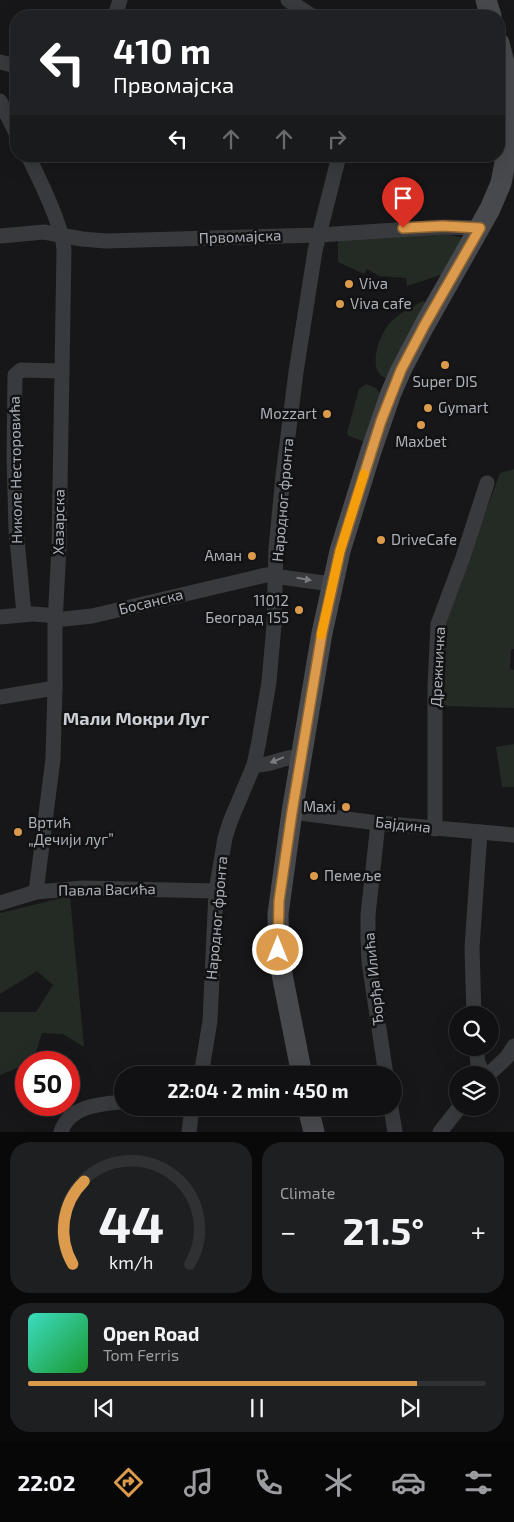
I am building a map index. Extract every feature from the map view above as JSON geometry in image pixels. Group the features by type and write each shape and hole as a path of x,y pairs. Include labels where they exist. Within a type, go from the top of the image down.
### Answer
{"main road":[{"path":"505,67 510,87 511,107 510,133 505,161"},
{"path":"300,1066 279,959 279,901 292,812 331,584 359,487 391,392 424,326 495,199 501,183 505,162"},
{"path":"310,1116 314,1132"}],"street":[{"path":"288,0 303,10"},
{"path":"0,101 10,121"},
{"name":"Хазарска","path":"31,162 52,210 64,250 53,759 36,892"},
{"name":"Народног фронта","path":"202,1066 210,1021 216,891 229,825 254,765 269,682 274,624 276,548 283,476 305,313 318,235 337,162"},
{"name":"Првомајска","path":"0,236 32,233 106,240 318,235 443,226 480,228"},
{"name":"Николе Несторовића","path":"24,614 16,529 14,457 15,375 21,370 62,371"},
{"name":"Дрежничка","path":"435,829 435,687 438,624 463,558 487,483"},
{"name":"Босанска","path":"0,617 42,614 64,620 92,616 266,575 331,584"},
{"path":"0,697 55,688"},
{"path":"254,765 268,764 284,757 301,758"},
{"name":"Бајдина","path":"292,812 435,829 514,835"},
{"name":"Ђорђа Илића","path":"378,823 368,915 368,937 369,962 385,1066"},
{"path":"474,1006 472,948 480,832"},
{"name":"Павла Васића","path":"0,903 36,892 53,890 102,888 216,891"},
{"path":"497,1066 514,1046"},
{"path":"61,1132 68,1119 85,1108 114,1103"},
{"path":"189,1132 191,1116"},
{"path":"392,1116 395,1132"},
{"path":"440,1132 453,1116"}],"shaded area":[{"path":"442,233 464,238 447,273 407,286 406,278 379,276 367,269 364,274 338,262 338,241 343,238"},
{"path":"423,301 426,302 388,379 381,376 377,370 376,355 384,331 396,318"},
{"path":"366,384 376,388 382,396 365,442 349,436 347,433 359,389"},
{"path":"514,469 514,649 511,650 510,669 514,670 514,708 444,706 445,620 500,473"},
{"path":"514,744 514,787 502,787 496,747"},
{"path":"70,896 84,1047 63,1034 42,1033 36,1051 15,1051 15,1069 0,1075 0,1012 36,1012 53,985 37,971 0,994 0,913"}],"slow traffic":[{"path":"321,635 328,597 340,551 364,474"}],"place":[{"name":"Viva","path":"349,284"},
{"name":"Viva cafe","path":"340,304"},
{"name":"Super DIS","path":"445,365"},
{"name":"Gymart","path":"428,408"},
{"name":"Mozzart","path":"327,414"},
{"name":"Maxbet","path":"421,425"},
{"name":"DriveCafe","path":"381,540"},
{"name":"Аман","path":"252,556"},
{"name":"11012 Београд 155","path":"299,610"},
{"name":"Maxi","path":"346,807"},
{"name":"Вртић „Дечији луг”","path":"18,832"},
{"name":"Пемеље","path":"314,876"}],"district":[{"name":"Мали Мокри Луг","path":"136,719"}],"route":[{"path":"278,950 279,901 292,812 328,597 340,551 391,392 424,326 480,228 443,226 403,228"}]}
